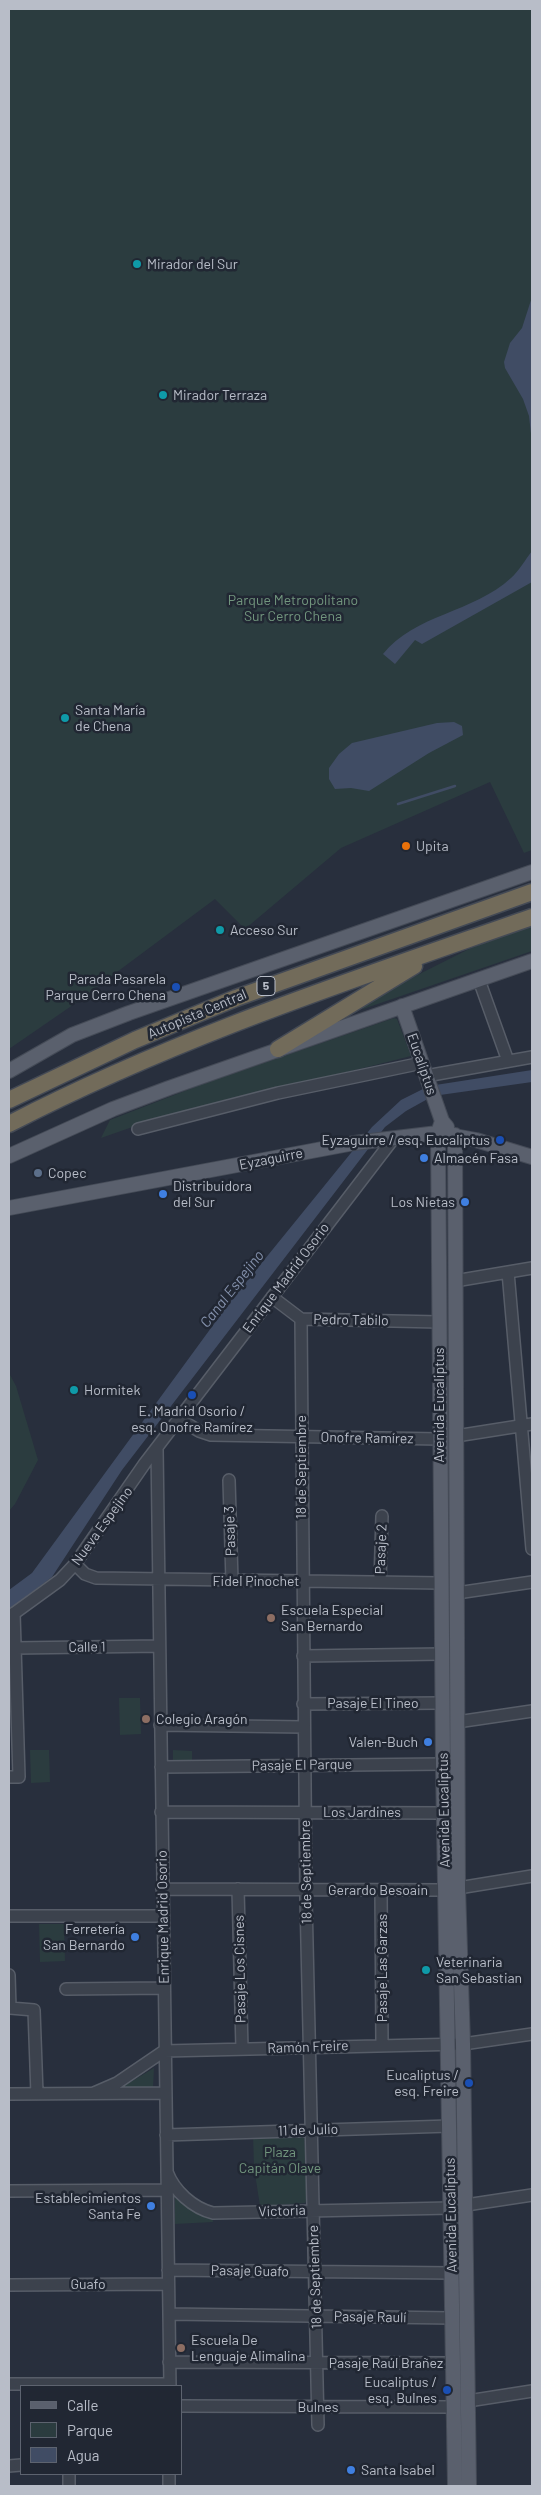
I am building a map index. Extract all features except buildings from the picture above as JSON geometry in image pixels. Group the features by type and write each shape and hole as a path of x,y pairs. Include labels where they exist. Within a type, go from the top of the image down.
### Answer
{"highway":[{"name":"Autopista Central","path":"9,1100 135,1040 228,1001 532,892"},
{"name":"Autopista Central","path":"9,1124 104,1077 215,1030 318,991 532,917"},
{"path":"278,1049 322,1024 394,977 464,941"}],"main road":[{"path":"9,1071 72,1035 113,1019 532,872"},
{"path":"9,1156 113,1109 278,1049 532,961"},
{"name":"Eucaliptus","path":"402,1006 437,1106 440,1127 455,1135"},
{"name":"Eyzaguirre","path":"9,1208 354,1143 388,1139 440,1127"},
{"name":"Avenida Eucaliptus","path":"440,1127 439,1322 444,1812 452,1889 463,2044 469,2486"},
{"path":"455,1135 532,1157"},
{"name":"Avenida Eucaliptus","path":"455,1135 457,1722 448,2044 456,2486"},
{"path":"451,2247 460,2244 466,2247"}],"street":[{"path":"479,980 508,1061"},
{"path":"138,1129 278,1093 426,1074 532,1057"},
{"name":"Enrique Madrid Osorio","path":"179,1419 272,1297 388,1139"},
{"path":"455,1281 532,1268"},
{"path":"508,1272 527,1425 532,1549"},
{"name":"Pedro Tabilo","path":"272,1297 301,1320 439,1322"},
{"name":"18 de Septiembre","path":"301,1320 303,1704 308,2047 316,2271 318,2425"},
{"name":"Onofre Ramírez","path":"179,1419 199,1431 211,1435 440,1440"},
{"name":"Nueva Espejino","path":"11,1615 60,1580 75,1564 179,1419"},
{"path":"456,1436 527,1425"},
{"name":"Enrique Madrid Osorio","path":"157,1448 170,2385"},
{"path":"134,1482 157,1467"},
{"name":"Pasaje 3","path":"229,1480 232,1581"},
{"name":"Pasaje 2","path":"380,1582 382,1516"},
{"name":"Fidel Pinochet","path":"75,1564 85,1574 96,1578 441,1583"},
{"path":"457,1593 532,1582"},
{"path":"11,1615 15,1648 13,1700 14,1777"},
{"name":"Calle 1","path":"15,1648 159,1646"},
{"path":"303,1656 442,1654"},
{"name":"Pasaje El Tineo","path":"303,1704 442,1703"},
{"path":"457,1722 532,1711"},
{"path":"160,1725 304,1727"},
{"name":"Pasaje El Parque","path":"161,1767 443,1764"},
{"name":"Los Jardines","path":"161,1812 444,1812"},
{"name":"Gerardo Besoain","path":"162,1889 452,1889 532,1876"},
{"name":"Pasaje Los Cisnes","path":"238,1889 242,2049"},
{"name":"Pasaje Las Garzas","path":"381,1890 382,2045"},
{"path":"9,1916 163,1916"},
{"path":"9,1975 10,2008 34,2010 37,2094"},
{"path":"66,1989 164,1988"},
{"name":"Ramón Freire","path":"164,2051 463,2044 532,2034"},
{"path":"94,2093 117,2083 164,2051"},
{"path":"9,2094 165,2093"},
{"name":"11 de Julio","path":"166,2135 450,2126"},
{"name":"Victoria","path":"166,2166 172,2182 186,2199 205,2211 223,2213 313,2209 451,2208"},
{"path":"9,2191 167,2190"},
{"path":"466,2205 532,2195"},
{"name":"Pasaje Guafo","path":"168,2270 452,2273"},
{"name":"Guafo","path":"9,2285 168,2284"},
{"name":"Pasaje Raulí","path":"168,2314 452,2318"},
{"name":"Pasaje Raúl Brañez","path":"169,2362 453,2363"},
{"path":"9,2384 170,2385"},
{"path":"468,2401 532,2391"},
{"name":"Bulnes","path":"182,2406 454,2407"}],"green space":[{"name":"Parque Metropolitano Sur Cerro Chena","path":"9,9 532,9 532,850 524,853 490,782 341,848 245,929 215,899 70,1007 9,1049"},
{"path":"532,926 532,951 363,1009 362,1003 473,947"},
{"path":"394,1018 397,1019 411,1056 141,1124 101,1138 110,1120 200,1085"},
{"path":"9,1373 16,1386 38,1460 15,1504 9,1511"},
{"path":"119,1698 140,1698 141,1734 120,1735"},
{"path":"30,1750 49,1750 50,1782 31,1783"},
{"path":"173,1750 192,1751 192,1764 173,1764"},
{"path":"39,1924 64,1924 65,1961 40,1962"},
{"path":"154,2068 153,2088 117,2090"},
{"name":"Plaza Capitán Olave","path":"253,2134 304,2134 308,2199 305,2203 260,2206 254,2167"},
{"path":"175,2195 212,2217 213,2222 175,2224"}],"water":[{"path":"532,297 532,443 529,416 523,399 505,368 504,362 510,343 522,328"},
{"path":"532,551 532,582 422,644 415,640 395,664 383,654 411,630 496,590 514,575"},
{"path":"454,722 462,726 463,735 429,753 369,791 351,788 335,789 329,779 329,768 339,754 352,743 437,723"},
{"path":"532,1070 532,1082 433,1096 406,1111 385,1127 122,1470 52,1577 9,1610 9,1590 32,1573 230,1302 372,1127 401,1100 429,1086"}],"waterway":[{"path":"398,804 455,786"}],"place":[{"name":"Mirador del Sur","path":"137,264"},
{"name":"Mirador Terraza","path":"163,395"},
{"name":"Santa María de Chena","path":"65,718"},
{"name":"Upita","path":"406,846"},
{"name":"Acceso Sur","path":"220,930"},
{"name":"Parada Pasarela Parque Cerro Chena","path":"176,987"},
{"name":"Eyzaguirre / esq. Eucaliptus","path":"500,1140"},
{"name":"Almacén Fasa","path":"424,1158"},
{"name":"Copec","path":"38,1173"},
{"name":"Distribuidora del Sur","path":"163,1194"},
{"name":"Los Nietas","path":"465,1202"},
{"name":"Hormitek","path":"74,1390"},
{"name":"E. Madrid Osorio / esq. Onofre Ramírez","path":"192,1395"},
{"name":"Escuela Especial San Bernardo","path":"271,1618"},
{"name":"Colegio Aragón","path":"146,1719"},
{"name":"Valen-Buch","path":"428,1742"},
{"name":"Ferretería San Bernardo","path":"135,1937"},
{"name":"Veterinaria San Sebastian","path":"426,1970"},
{"name":"Eucaliptus / esq. Freire","path":"469,2083"},
{"name":"Establecimientos Santa Fe","path":"151,2206"},
{"name":"Escuela De Lenguaje Alimalina","path":"181,2348"},
{"name":"Eucaliptus / esq. Bulnes","path":"447,2390"},
{"name":"Santa Isabel","path":"351,2470"}],"water label":[{"name":"Canal Espejino","path":"232,1289"}]}
